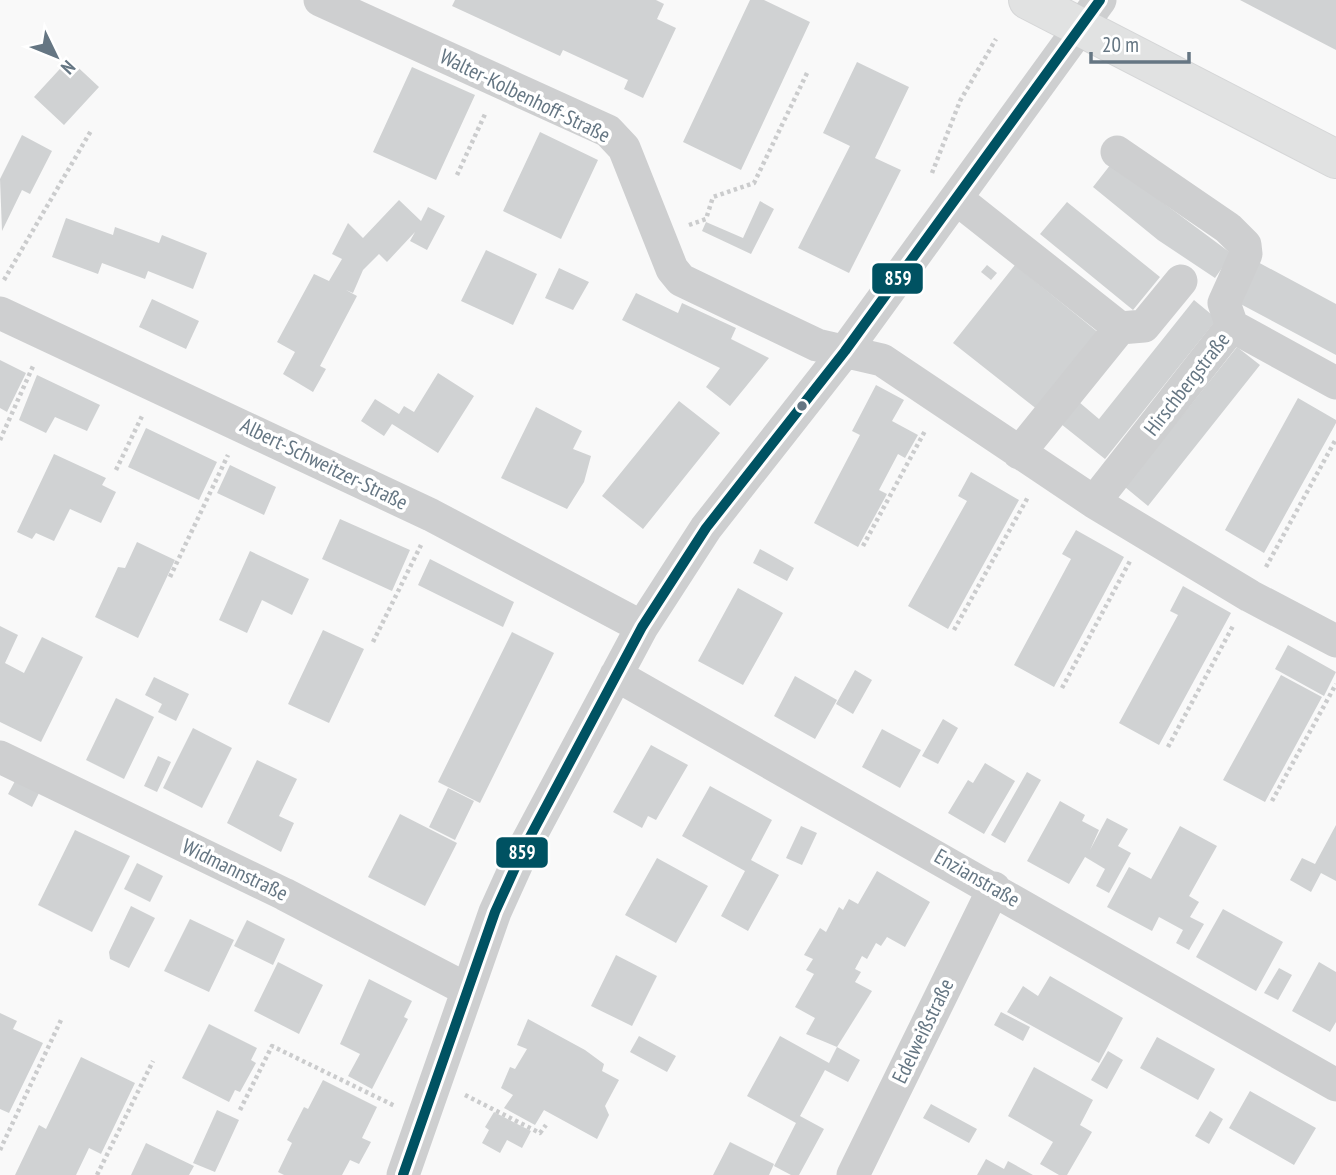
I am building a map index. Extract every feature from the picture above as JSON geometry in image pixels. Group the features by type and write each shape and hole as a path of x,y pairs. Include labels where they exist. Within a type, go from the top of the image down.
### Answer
{"main road":[{"path":"1028,0 1091,13 1336,159"}],"street":[{"name":"Walter-Kolbenhoff-Straße","path":"320,0 608,131 617,139 672,269 681,280 817,345 881,359 1094,502 1250,596 1336,641"},
{"path":"403,1175 495,912 524,848 642,627 706,528 845,351 943,191 1091,13"},
{"path":"1117,152 1241,239 1246,254 1224,303 1232,326"},
{"path":"943,191 1120,328 1144,326 1181,281"},
{"name":"Albert-Schweitzer-Straße","path":"0,313 431,515 642,627"},
{"name":"Hirschbergstraße","path":"1094,502 1232,326 1336,383"},
{"path":"1032,461 1120,328"},
{"name":"Enzianstraße","path":"616,675 1336,1085"},
{"name":"Widmannstraße","path":"0,757 271,888 466,989"},
{"name":"Edelweißstraße","path":"853,1175 994,888"}],"path":[{"path":"943,191 943,139 996,39"},
{"path":"658,236 706,219 712,197 754,183 808,71"},
{"path":"457,175 499,81"},
{"path":"0,287 92,129"},
{"path":"0,440 39,353"},
{"path":"863,546 941,400"},
{"path":"116,470 147,407"},
{"path":"1168,747 1336,439"},
{"path":"170,578 234,443"},
{"path":"954,630 1032,461"},
{"path":"1062,688 1145,533"},
{"path":"373,642 406,575"},
{"path":"1272,801 1336,684"},
{"path":"0,1150 61,1020"},
{"path":"240,1110 272,1046 421,1118"},
{"path":"97,1175 153,1061"},
{"path":"435,1079 540,1133 546,1125"}],"building":[{"path":"455,0 656,0 664,4 657,19 676,28 643,98 624,89 628,80 563,50 560,56 452,6"},
{"path":"750,0 764,0 810,22 741,170 683,142"},
{"path":"1240,0 1336,0 1336,50"},
{"path":"69,59 99,87 64,125 34,97"},
{"path":"857,62 909,87 875,158 901,170 849,273 798,248 850,146 823,133"},
{"path":"412,67 475,95 436,180 373,152"},
{"path":"540,132 598,160 561,239 503,211"},
{"path":"22,135 52,151 30,194 22,190 2,231 0,179"},
{"path":"1111,164 1232,254 1215,278 1158,240 1093,187"},
{"path":"399,200 421,221 428,207 445,216 427,250 410,241 415,232 387,262 379,254 363,270 353,293 346,290 357,296 320,366 326,369 313,392 283,374 295,352 277,342 314,274 329,281 342,259 332,254 348,223 363,238"},
{"path":"760,201 774,209 751,254 702,231 706,222 743,238"},
{"path":"1067,202 1160,277 1133,310 1040,234"},
{"path":"66,218 113,235 115,227 159,243 162,235 207,253 193,289 148,271 145,279 102,263 98,274 52,257"},
{"path":"486,250 537,274 513,325 461,301"},
{"path":"1254,260 1336,304 1336,355 1233,300"},
{"path":"987,265 997,273 991,280 981,272"},
{"path":"1015,265 1100,334 1038,410 953,343"},
{"path":"559,268 589,282 573,310 545,298"},
{"path":"636,293 678,313 682,303 736,328 731,339 769,358 730,406 706,387 720,368 622,320"},
{"path":"152,299 199,321 186,349 139,327"},
{"path":"1194,300 1217,319 1105,459 1061,424 1079,402 1099,419"},
{"path":"1237,347 1260,365 1148,506 1125,487"},
{"path":"0,360 26,373 7,412 0,408"},
{"path":"438,373 474,396 438,453 392,424 384,436 361,421 375,399 399,414 404,406 414,412"},
{"path":"37,375 100,405 87,431 55,417 46,433 19,420"},
{"path":"876,385 904,400 892,421 918,435 905,458 898,454 879,490 887,494 858,547 814,523 860,435 852,431"},
{"path":"1298,398 1336,420 1336,423 1264,553 1225,530"},
{"path":"679,401 720,433 643,529 602,496"},
{"path":"536,407 582,431 573,449 591,456 584,482 567,509 501,478"},
{"path":"146,428 217,462 199,500 128,467"},
{"path":"54,454 106,478 102,485 116,492 101,523 70,509 54,541 36,533 32,539 17,532"},
{"path":"230,465 276,487 264,515 217,493"},
{"path":"971,472 1019,500 948,629 908,606 967,501 958,496"},
{"path":"340,519 410,550 392,591 322,559"},
{"path":"1076,530 1124,557 1054,687 1014,665 1071,559 1062,554"},
{"path":"137,542 175,560 138,638 95,617 118,567 125,568"},
{"path":"760,549 794,568 787,581 753,563"},
{"path":"250,551 309,579 292,615 262,600 247,633 219,620"},
{"path":"430,559 514,602 503,627 418,585"},
{"path":"1183,586 1231,613 1159,745 1119,723 1178,615 1170,611"},
{"path":"738,588 783,613 743,685 698,661"},
{"path":"0,626 18,635 5,663 24,673 42,637 83,657 41,742 0,722"},
{"path":"323,630 364,649 329,723 288,704"},
{"path":"512,632 554,653 480,803 438,782"},
{"path":"1288,645 1336,672 1324,696 1275,669"},
{"path":"855,670 872,680 853,714 836,704"},
{"path":"1281,675 1322,697 1265,802 1223,780"},
{"path":"795,676 837,700 815,739 774,716"},
{"path":"154,677 189,694 176,721 158,712 162,704 145,695"},
{"path":"116,698 154,717 124,779 86,760"},
{"path":"943,719 958,728 938,764 922,756"},
{"path":"193,728 232,748 202,808 163,788"},
{"path":"882,729 921,750 900,788 862,767"},
{"path":"651,745 688,765 656,820 648,816 642,828 613,812"},
{"path":"158,756 171,762 157,792 144,786"},
{"path":"257,760 297,779 279,816 294,823 281,852 227,823"},
{"path":"985,763 1015,781 984,834 948,813 968,780 973,783"},
{"path":"1027,772 1041,780 1005,843 991,835"},
{"path":"15,781 39,793 32,807 8,794"},
{"path":"710,786 772,820 751,860 779,875 748,931 721,916 745,871 682,836"},
{"path":"448,788 474,801 455,840 429,827"},
{"path":"1060,801 1085,815 1082,821 1099,830 1090,850 1107,818 1128,829 1118,846 1131,853 1109,893 1096,886 1105,869 1085,857 1069,884 1027,861"},
{"path":"400,814 457,843 425,906 368,877"},
{"path":"1336,825 1336,881 1321,873 1311,892 1290,880 1302,858 1315,864"},
{"path":"801,826 817,833 802,865 786,858"},
{"path":"1180,826 1217,846 1189,896 1199,902 1190,917 1204,924 1189,950 1176,943 1183,930 1159,917 1152,931 1107,907 1129,867 1151,879"},
{"path":"75,830 130,856 92,932 38,905"},
{"path":"657,858 708,886 676,943 625,915"},
{"path":"137,863 163,876 150,902 124,889"},
{"path":"877,871 930,902 905,947 887,937 881,946 876,943 867,959 862,956 855,969 861,972 855,982 872,991 837,1047 806,1034 815,1018 795,1007 814,974 806,970 813,959 804,955 820,928 826,932 839,907 843,910 849,899 858,904"},
{"path":"131,906 155,918 129,968 110,959 109,952"},
{"path":"1223,909 1283,942 1256,991 1196,957"},
{"path":"190,919 234,940 209,992 164,971"},
{"path":"247,920 285,939 273,965 234,946"},
{"path":"616,955 657,976 632,1026 591,1006"},
{"path":"278,962 323,985 299,1034 254,1011"},
{"path":"1319,962 1336,972 1336,1022 1330,1032 1292,1011"},
{"path":"1279,968 1292,975 1278,1000 1264,993"},
{"path":"1050,976 1123,1018 1099,1063 1007,1012 1023,986 1038,996"},
{"path":"369,979 412,1001 404,1017 408,1019 372,1089 348,1076 360,1054 340,1044"},
{"path":"1001,1012 1030,1027 1023,1041 994,1025"},
{"path":"0,1013 17,1021 13,1029 43,1043 9,1113 0,1109"},
{"path":"528,1019 585,1050 604,1064 602,1071 619,1080 605,1106 609,1115 597,1139 544,1110 535,1125 504,1108 513,1095 501,1088 510,1067 515,1069 527,1049 517,1045"},
{"path":"209,1024 257,1048 251,1060 256,1063 240,1092 235,1090 229,1102 182,1078"},
{"path":"639,1036 676,1056 667,1072 630,1052"},
{"path":"780,1036 829,1063 837,1047 860,1060 848,1082 825,1070 800,1116 824,1129 799,1175 791,1175 774,1166 796,1123 747,1096"},
{"path":"1157,1037 1215,1069 1198,1100 1140,1068"},
{"path":"1108,1051 1123,1060 1107,1089 1091,1080"},
{"path":"81,1057 135,1083 101,1154 89,1148 76,1175 15,1175 39,1125 46,1129"},
{"path":"1034,1067 1093,1100 1080,1125 1092,1132 1067,1175 1059,1175 1040,1164 1053,1142 1008,1116"},
{"path":"323,1080 377,1107 362,1138 371,1142 359,1164 350,1160 342,1175 284,1175 278,1172 292,1143 287,1140 304,1107 308,1109"},
{"path":"1250,1091 1316,1128 1294,1165 1229,1128"},
{"path":"931,1104 977,1129 969,1143 923,1118"},
{"path":"217,1110 239,1120 215,1172 193,1163"},
{"path":"1210,1111 1223,1119 1209,1144 1195,1136"},
{"path":"494,1112 531,1131 522,1148 507,1140 500,1153 482,1143 489,1130 485,1127"},
{"path":"730,1142 774,1164 769,1175 713,1175"},
{"path":"146,1143 194,1166 189,1175 131,1175"},
{"path":"986,1159 1004,1169 1008,1161 1033,1175 977,1175"}],"transit line":[{"name":"859","path":"403,1175 495,912 524,848 642,627 706,528 845,351 1100,0"}]}
